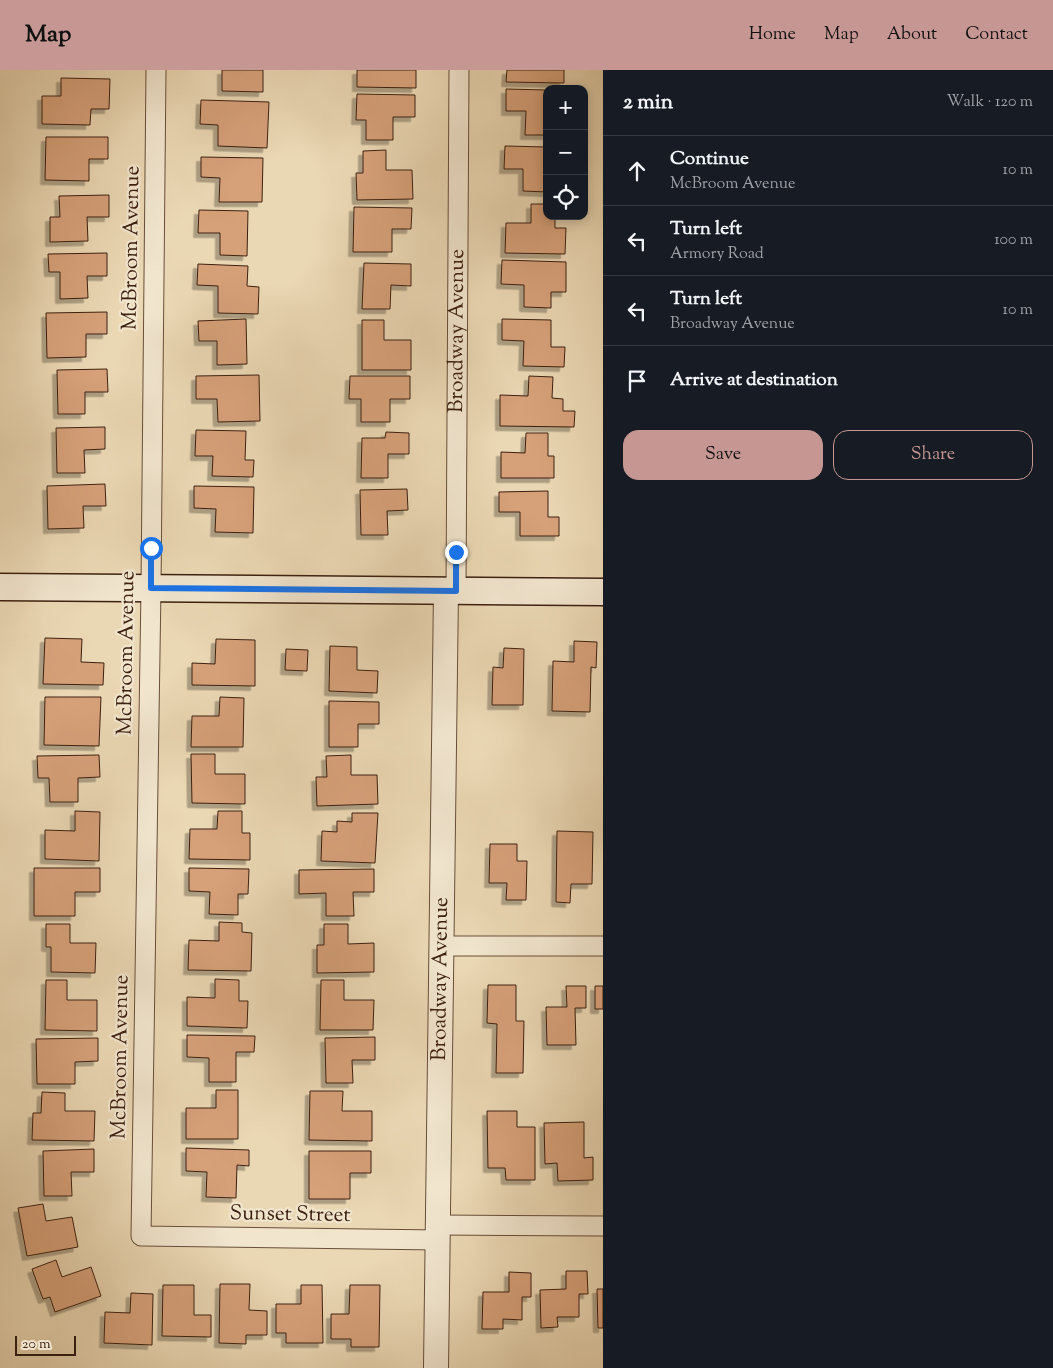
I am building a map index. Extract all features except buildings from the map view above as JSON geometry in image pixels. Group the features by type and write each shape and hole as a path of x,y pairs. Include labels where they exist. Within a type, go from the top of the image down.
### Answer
{"main road":[{"path":"0,587 603,592"}],"street":[{"name":"McBroom Avenue","path":"141,1236 151,588 156,70"},
{"name":"Broadway Avenue","path":"436,1368 459,70"},
{"path":"442,946 603,946"},
{"name":"Sunset Street","path":"141,1236 438,1233 603,1226"}],"route":[{"path":"151,548 151,588 456,591 456,552"}]}
